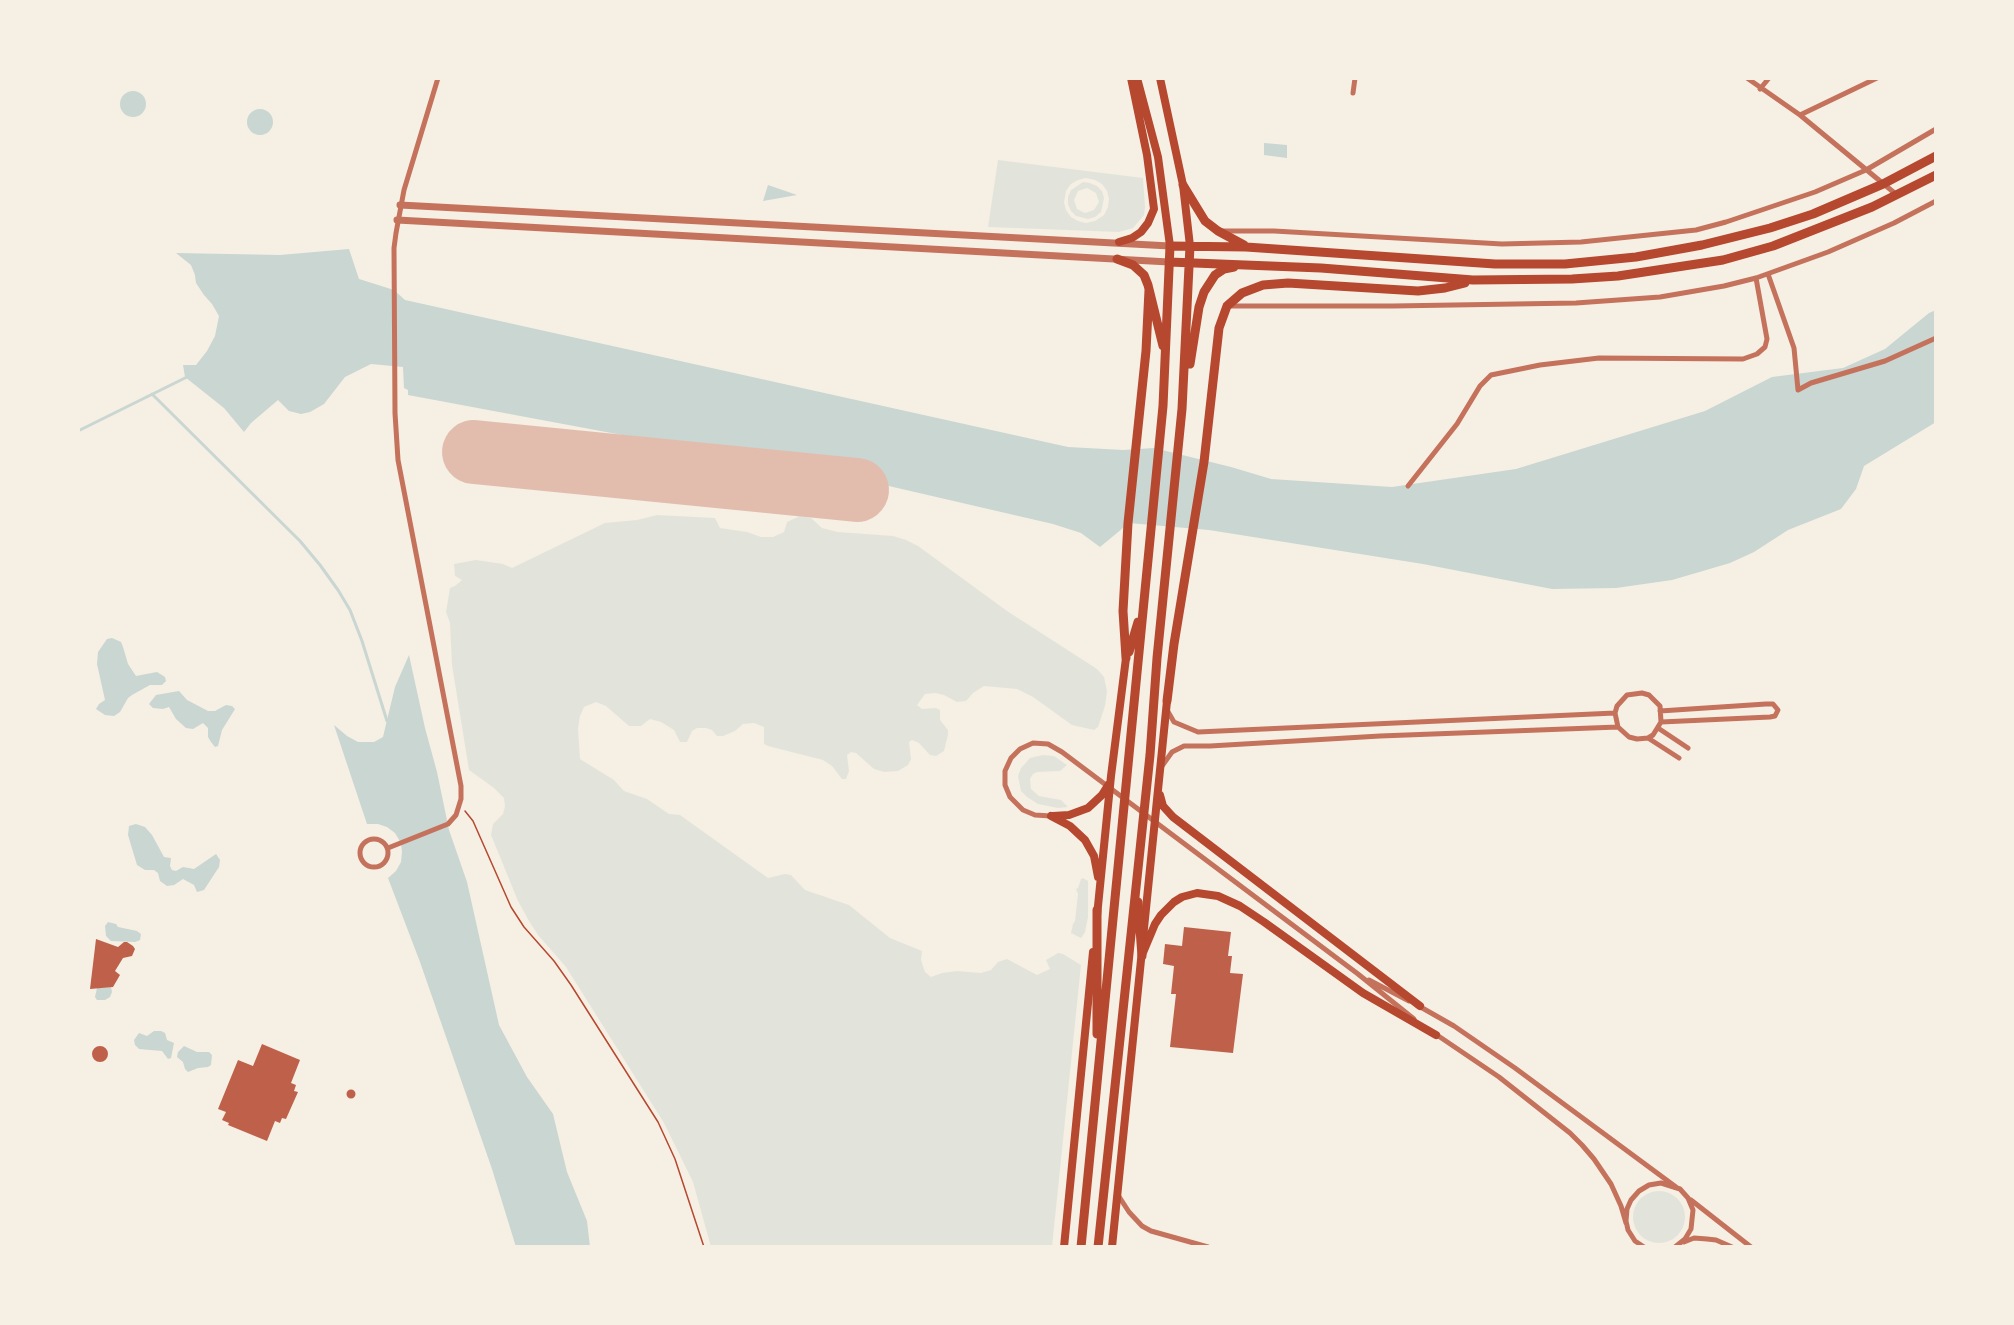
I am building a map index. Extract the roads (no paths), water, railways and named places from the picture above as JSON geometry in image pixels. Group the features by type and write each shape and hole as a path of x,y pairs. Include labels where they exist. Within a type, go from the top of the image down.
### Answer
{"highway":[{"path":"1081,1247 1163,406 1170,246 1246,247 1495,264 1565,264 1636,257 1702,245 1770,228 1813,214 1883,184 1936,156"},
{"path":"1169,261 1321,268 1473,280 1618,276 1723,260 1794,238 1898,196 1936,176"},
{"path":"1183,185 1205,221 1246,247"},
{"path":"1098,1247 1150,755 1157,658 1184,390 1190,246"},
{"path":"1117,259 1130,263 1140,270 1149,290 1163,345 1165,378"},
{"path":"1184,390 1199,307 1208,283 1228,268 1245,266"},
{"path":"1167,704 1179,609 1202,479 1219,328 1227,306 1242,293 1263,285 1288,283 1418,291 1445,288 1473,280"},
{"path":"1126,658 1123,612 1128,534 1146,351 1149,290"},
{"path":"1126,658 1144,599"},
{"path":"1157,658 1167,704"},
{"path":"1136,873 1142,956"},
{"path":"1097,910 1097,1084"}],"main road":[{"path":"1119,242 1141,232 1154,209 1142,127 1131,78"},
{"path":"1137,78 1158,157 1170,246"},
{"path":"1160,78 1183,185 1190,246"},
{"path":"1064,1247 1111,776 1126,658"},
{"path":"1112,1247 1167,704"},
{"path":"1051,816 1068,815 1089,808 1102,795 1111,776"},
{"path":"1159,786 1163,806 1173,817 1420,1006"},
{"path":"1051,816 1075,830 1088,844 1095,861 1100,888"},
{"path":"1142,956 1155,924 1167,908 1189,895 1208,893 1240,906 1363,993 1436,1035"}],"street":[{"path":"388,848 447,825 460,806 461,786 399,468 396,441 394,248 397,220 438,78"},
{"path":"1353,93 1355,78"},
{"path":"1747,78 1800,115 1898,196"},
{"path":"1760,89 1769,78"},
{"path":"1800,115 1877,78"},
{"path":"1218,231 1274,231 1502,244 1581,242 1696,230 1815,192 1866,170 1936,129"},
{"path":"1227,306 1576,303 1660,297 1756,279 1828,252 1894,223 1936,201"},
{"path":"400,205 1170,246"},
{"path":"397,220 1169,261"},
{"path":"1768,274 1794,348 1798,390 1811,383 1886,361 1936,339"},
{"path":"1408,486 1457,424 1480,386 1491,375 1540,365 1599,358 1743,359 1757,354 1765,347 1767,339 1756,279"},
{"path":"1634,693 1649,695 1655,700 1660,711 1660,725 1653,735 1637,739 1629,737 1618,727 1615,713 1621,700 1634,693"},
{"path":"1167,704 1169,715 1174,722 1198,732 1615,713"},
{"path":"1660,711 1766,704 1773,704 1778,710 1775,716 1770,717 1660,725"},
{"path":"1546,715 1547,730"},
{"path":"1380,736 1381,723"},
{"path":"1660,725 1688,748"},
{"path":"1160,771 1169,755 1182,746 1618,727"},
{"path":"1648,738 1679,758"},
{"path":"1051,816 1027,812 1013,801 1005,784 1006,767 1017,751 1033,743 1048,744 1071,758 1436,1035 1499,1077 1570,1133 1594,1158 1611,1184 1629,1230 1635,1240 1644,1247"},
{"path":"368,840 381,840 388,848 388,857 381,866 371,867 362,860 360,849 368,840"},
{"path":"1358,975 1454,1026 1515,1068 1676,1187 1698,1208 1751,1247"},
{"path":"1626,1223 1627,1209 1632,1198 1639,1191 1656,1183 1676,1187"},
{"path":"1118,1194 1129,1212 1142,1226 1157,1233 1208,1247"},
{"path":"1676,1246 1688,1235 1694,1219 1692,1207 1685,1194"},
{"path":"1629,1230 1633,1247"},
{"path":"1676,1246 1692,1239 1707,1239 1732,1247"}],"waterway":[{"path":"78,431 189,376"},
{"path":"152,394 300,541 338,590 350,610 362,641 387,721"}]}
